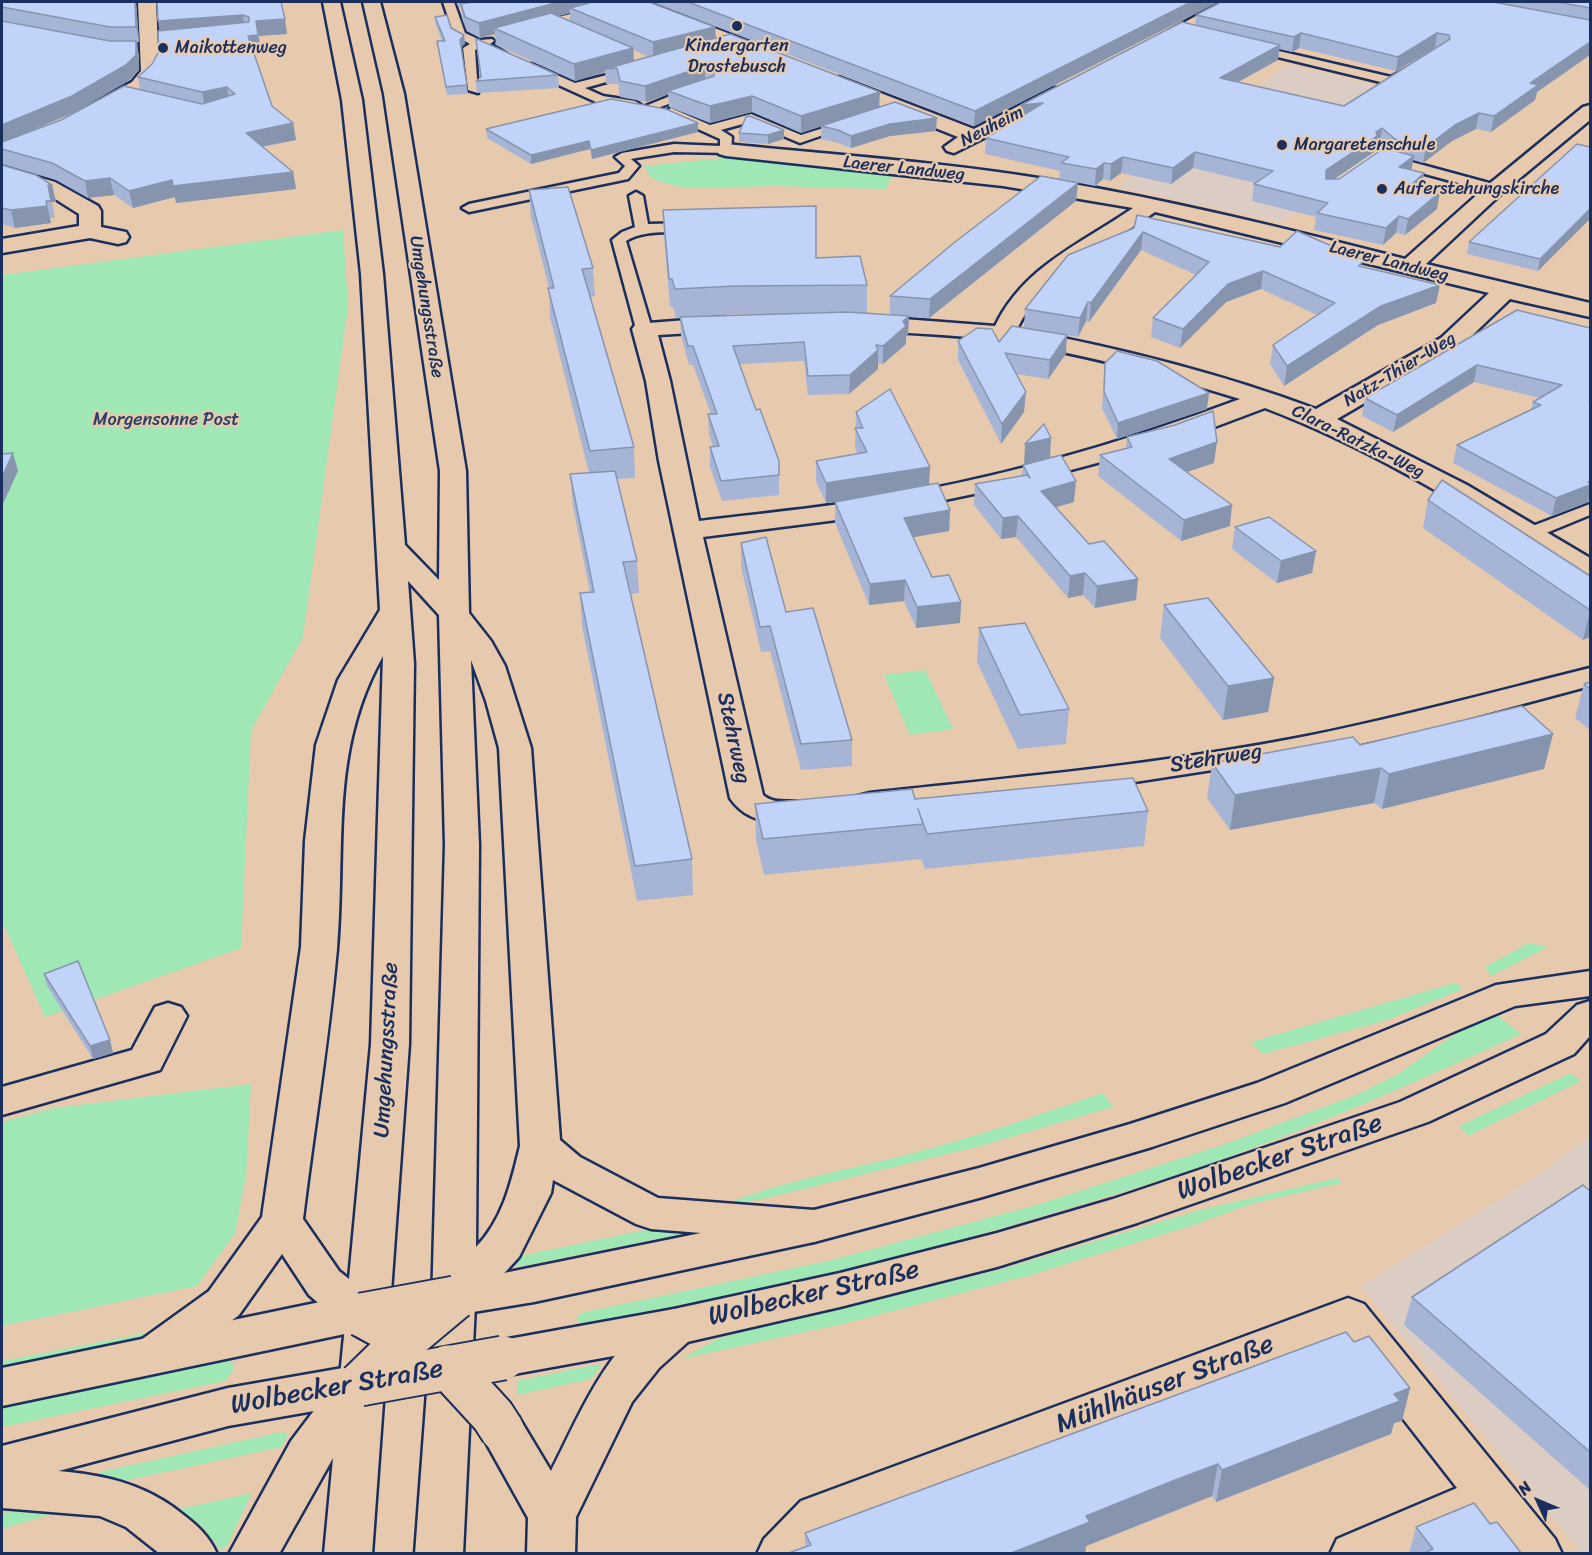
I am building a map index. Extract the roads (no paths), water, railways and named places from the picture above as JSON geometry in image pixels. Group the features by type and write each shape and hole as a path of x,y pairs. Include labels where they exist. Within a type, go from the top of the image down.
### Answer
{"main road":[{"name":"Umgehungsstraße","path":"330,2 352,100 372,274 399,664 390,1044 348,1554"},
{"name":"Umgehungsstraße","path":"371,2 394,94 453,471 453,615 462,845 453,1338 439,1554"},
{"path":"632,2 778,59"},
{"path":"1138,53 1233,2"},
{"path":"665,14 686,6"},
{"path":"75,118 139,86 150,72 147,45 151,9"},
{"path":"819,75 893,110 974,136"},
{"name":"Neuheim","path":"910,170 1078,84"},
{"path":"1409,267 1495,189 1563,145 1590,111"},
{"name":"Laerer Landweg","path":"726,150 1012,181 1152,205 1590,310"},
{"path":"2,172 48,186 90,211 90,231"},
{"path":"1003,334 1012,310 1043,274 1128,223 1152,205"},
{"path":"2,246 90,231 117,237"},
{"name":"Natz-Thier-Weg","path":"1318,419 1450,343 1505,291"},
{"path":"644,329 749,322"},
{"name":"Clara-Ratzka-Weg","path":"836,322 1003,334 1097,351 1177,371 1264,399 1318,419 1457,491 1590,570"},
{"name":"Stehrweg","path":"644,329 658,381 688,531 747,798 756,809 768,812 833,807 1029,787 1310,745 1433,718 1590,677"},
{"path":"688,531 868,508 1007,479 1163,437 1264,399"},
{"path":"253,1554 309,1455 360,1384 406,1339 455,1298 504,1245 530,1193 540,1146 515,748 502,696 483,653 453,615 390,546"},
{"path":"157,1353 224,1303 282,1221 319,947 322,842 332,745 354,680 394,612"},
{"path":"362,1315 504,1290 814,1226 979,1184 1171,1126 1271,1092 1509,994 1590,984"},
{"name":"Wolbecker Straße","path":"2,1466 228,1407 675,1327 840,1290 997,1250 1243,1173 1414,1112 1560,1044 1590,1014"},
{"path":"2,1101 146,1060 168,1016"},
{"path":"540,1146 566,1168 651,1213 814,1226"},
{"path":"282,1221 322,1301"},
{"path":"2,1387 157,1353 322,1301 362,1315 406,1339 447,1367 493,1416 502,1430 551,1535"},
{"name":"Mühlhäuser Straße","path":"781,1554 818,1516 1348,1316 1538,1554"},
{"path":"551,1535 616,1389 643,1354 675,1327"},
{"path":"2,1488 83,1495 126,1502 183,1542 193,1554"},
{"path":"1354,1554 1491,1495"}],"lane":[{"path":"449,2 460,35 600,99 670,111 726,137 726,150"},
{"path":"521,32 560,26 558,20 632,2"},
{"path":"1179,31 1202,36"},
{"path":"474,90 469,48 499,38"},
{"path":"713,48 736,42"},
{"path":"1236,44 1393,81 1421,64"},
{"path":"574,87 640,68"},
{"path":"649,107 699,90"},
{"path":"124,95 147,101"},
{"path":"711,129 751,118 800,139 864,119"},
{"name":"Laerer Landweg","path":"627,161 669,146 726,150"},
{"path":"1375,157 1495,189"},
{"path":"469,208 623,176 627,161 604,158"},
{"path":"636,196 642,228 712,226"},
{"name":"Stehrweg","path":"642,228 629,232 619,240 644,329"},
{"path":"1528,534 1590,509"}],"place":[{"name":"Kindergarten Drostebusch","path":"737,26"},
{"name":"Maikottenweg","path":"163,48"},
{"name":"Margaretenschule","path":"1282,145"},
{"name":"Auferstehungskirche","path":"1382,189"}],"park label":[{"name":"Morgensonne Post","path":"166,420"}]}
